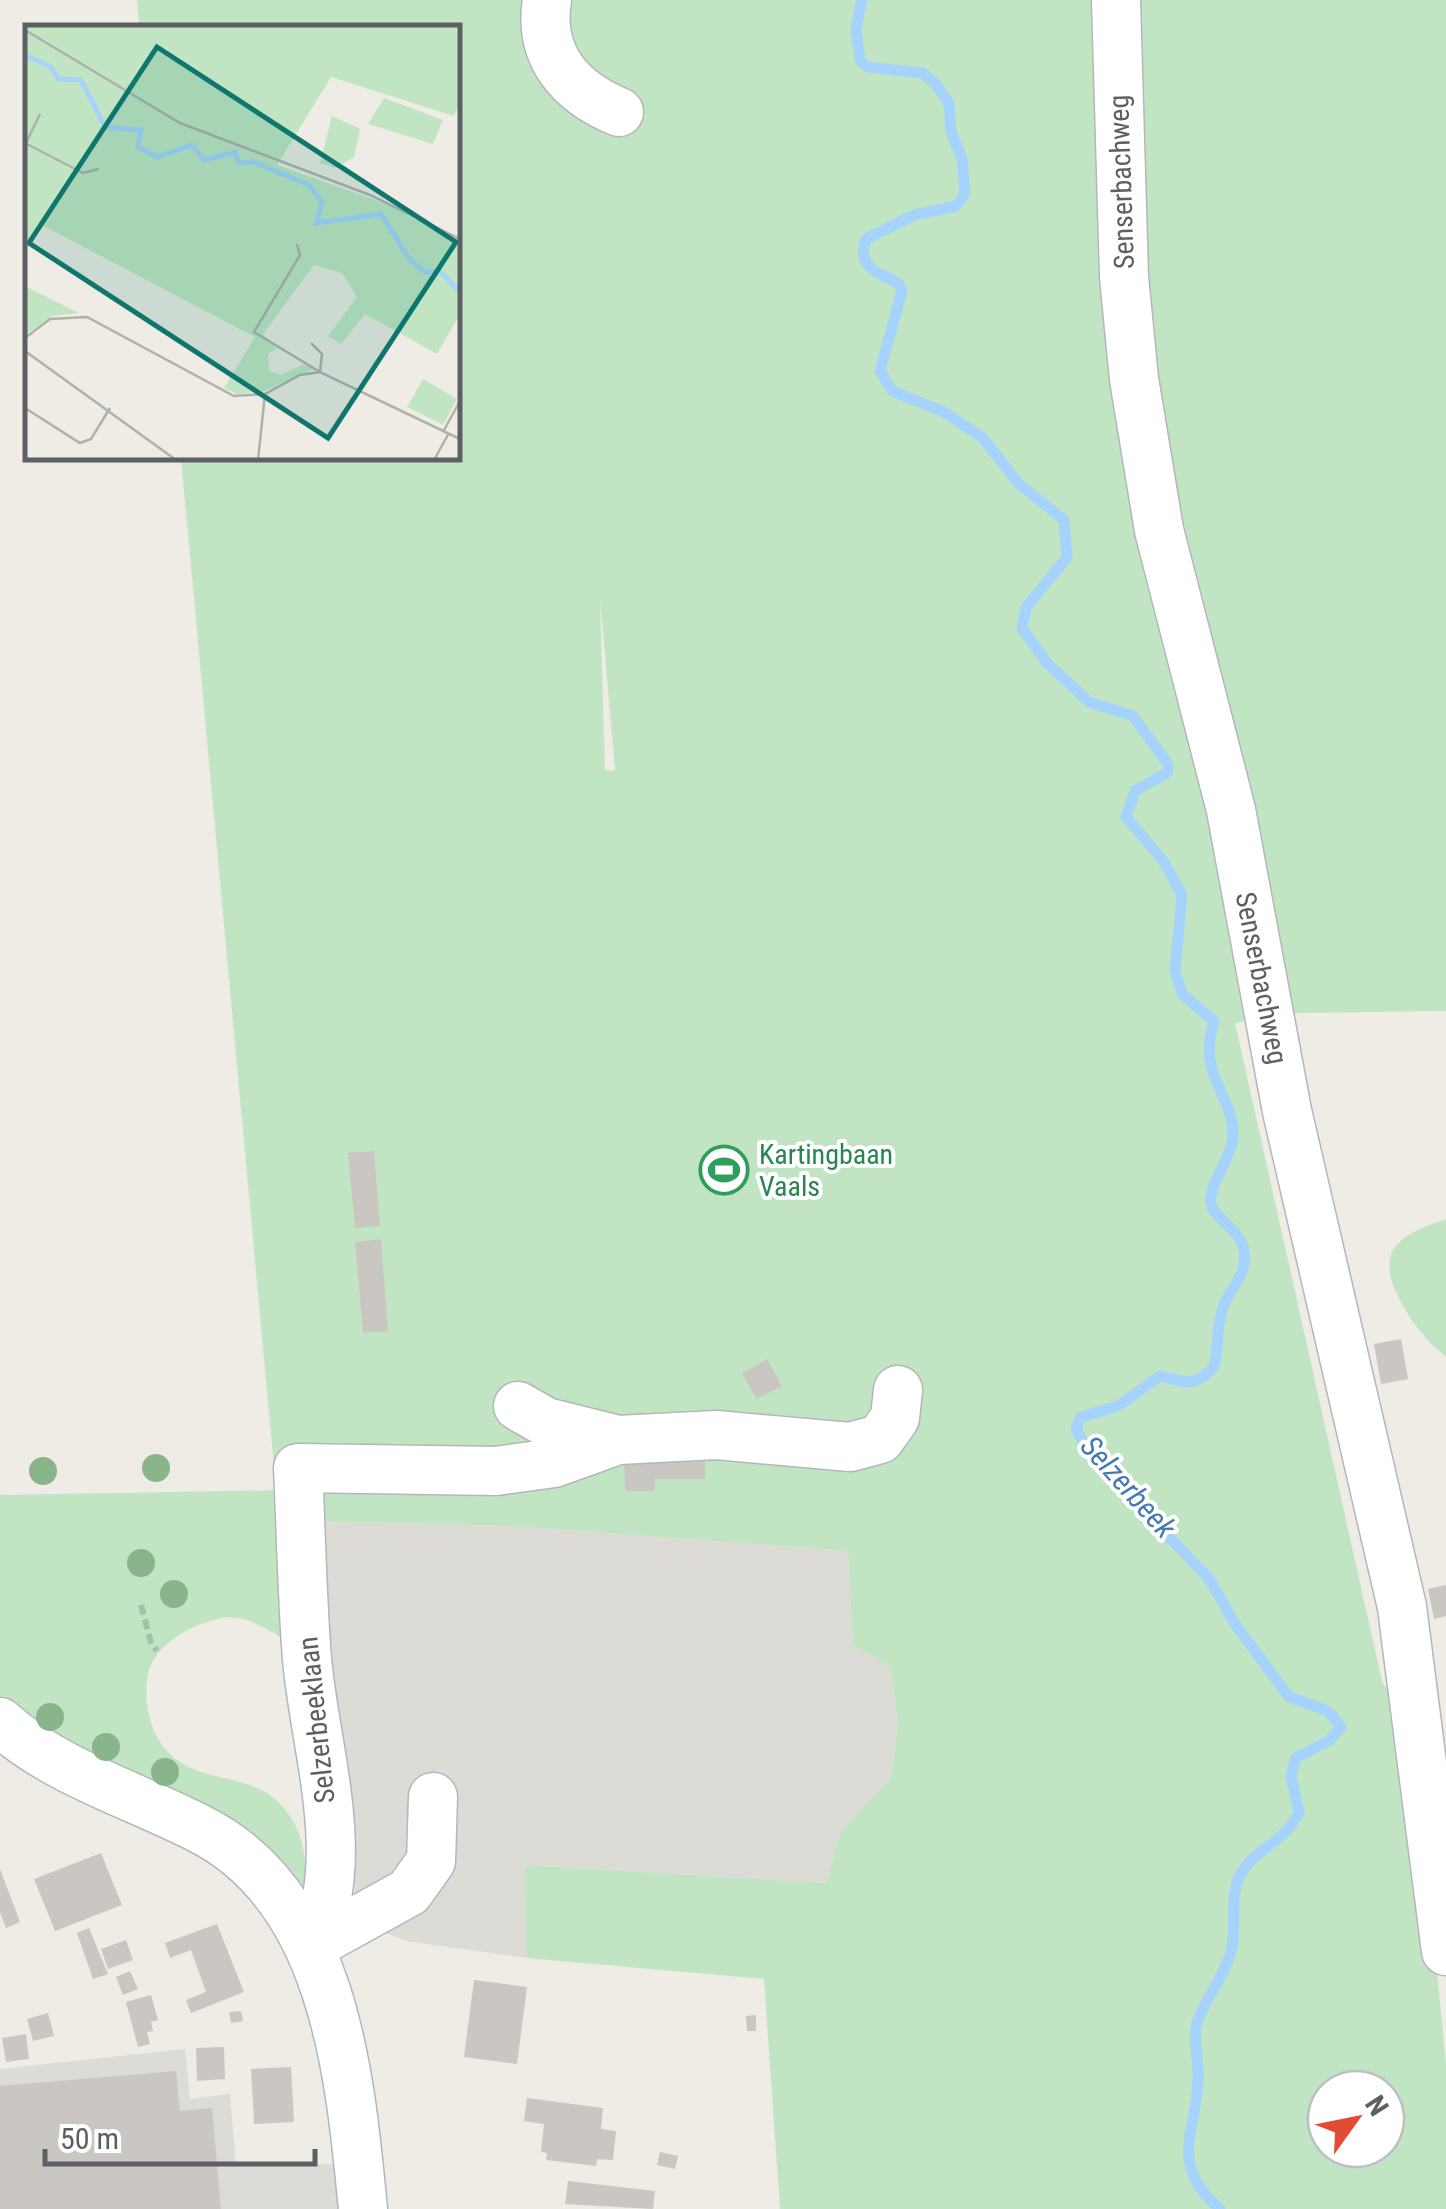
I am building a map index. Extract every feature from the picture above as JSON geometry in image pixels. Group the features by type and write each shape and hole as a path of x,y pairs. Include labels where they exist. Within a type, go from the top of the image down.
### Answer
{"street":[{"path":"547,0 547,43 564,73 588,100 620,112"},
{"name":"Senserbachweg","path":"1116,0 1124,277 1134,379 1159,530 1230,810 1287,1110 1402,1608 1446,1952"},
{"path":"518,1406 546,1422 618,1440 716,1435 850,1448 880,1439 895,1418 898,1390"},
{"name":"Selzerbeeklaan","path":"311,1946 328,1894 330,1857 308,1661 298,1468 496,1470 554,1462 618,1440"},
{"path":"4,1734 205,1831 258,1874 311,1946 330,1996 363,2209"},
{"path":"311,1946 410,1892 431,1861 433,1797"}],"path":[{"path":"142,1606 157,1650"}],"shaded area":[{"path":"318,1521 512,1526 848,1551 853,1646 890,1665 898,1723 891,1778 841,1831 826,1883 526,1865 526,1958 406,1941 355,1921 354,1868"},
{"path":"185,2049 190,2099 230,2094 236,2166 338,2164 344,2209 0,2209 0,2069"}],"green space":[{"path":"137,0 1446,0 1446,1011 1296,1013 1235,1023 1382,1681 1405,1721 1426,1860 1446,2064 1446,2209 780,2209 764,1979 526,1958 525,1865 826,1883 841,1831 891,1778 898,1723 890,1665 853,1646 848,1551 512,1526 318,1521 288,1642 245,1620 227,1617 206,1622 175,1638 158,1653 146,1688 152,1726 167,1751 198,1771 252,1786 283,1807 301,1840 305,1902 61,1745 0,1700 0,1495 281,1490 274,1467 181,460 460,460 460,25 139,25","holes":["600,597 615,770 605,770"]},
{"path":"1446,1219 1446,1357 1410,1318 1389,1270 1390,1258 1403,1239"}],"building":[{"path":"374,1151 380,1226 355,1228 348,1153"},
{"path":"381,1239 388,1331 363,1333 355,1242"},
{"path":"1401,1339 1408,1379 1381,1384 1374,1344"},
{"path":"767,1359 782,1386 757,1399 742,1374"},
{"path":"624,1458 705,1458 705,1479 655,1479 655,1491 625,1491"},
{"path":"1446,1585 1446,1616 1434,1619 1428,1589"},
{"path":"101,1853 122,1905 55,1931 34,1879"},
{"path":"0,1869 20,1922 6,1928 0,1912"},
{"path":"217,1924 244,1992 191,2013 186,2000 206,1992 191,1950 170,1958 165,1943"},
{"path":"89,1928 108,1974 93,1979 77,1933"},
{"path":"126,1940 133,1960 108,1969 101,1949"},
{"path":"130,1971 138,1989 123,1995 116,1977"},
{"path":"474,1980 527,1987 517,2064 464,2057"},
{"path":"151,1995 158,2020 151,2022 153,2031 147,2032 150,2044 138,2047 126,2002"},
{"path":"241,2011 243,2021 231,2023 229,2012"},
{"path":"48,2013 54,2036 33,2041 27,2019"},
{"path":"756,2015 756,2031 747,2031 746,2016"},
{"path":"26,2034 29,2059 6,2062 2,2038"},
{"path":"224,2047 225,2079 197,2081 196,2048"},
{"path":"291,2067 294,2122 254,2124 251,2069"},
{"path":"176,2071 180,2111 212,2108 221,2209 0,2209 0,2086"},
{"path":"527,2098 603,2108 601,2129 616,2131 613,2160 597,2159 596,2166 546,2160 547,2153 541,2152 544,2124 524,2121"},
{"path":"660,2152 678,2156 675,2169 657,2165"},
{"path":"568,2181 655,2191 653,2209 565,2204"}],"waterway":[{"name":"Selzerbeek","path":"862,0 856,29 860,60 867,67 922,73 934,82 949,103 951,132 962,159 965,194 956,206 914,215 866,239 867,263 899,284 902,291 880,371 892,391 944,412 983,438 1018,483 1064,520 1067,557 1026,608 1022,628 1046,662 1089,702 1133,716 1168,764 1168,772 1135,791 1126,817 1164,862 1182,895 1175,971 1182,994 1214,1021 1210,1057 1232,1123 1231,1146 1213,1187 1211,1203 1242,1243 1245,1259 1223,1307 1214,1367 1189,1382 1160,1376 1118,1406 1081,1417 1076,1428 1085,1446 1208,1577 1235,1624 1289,1697 1328,1711 1341,1727 1330,1740 1296,1758 1291,1776 1299,1812 1286,1831 1242,1872 1234,1899 1229,1957 1197,2023 1198,2083 1190,2164 1195,2179 1220,2209"}],"place":[{"name":"Kartingbaan Vaals","path":"724,1170"}]}
